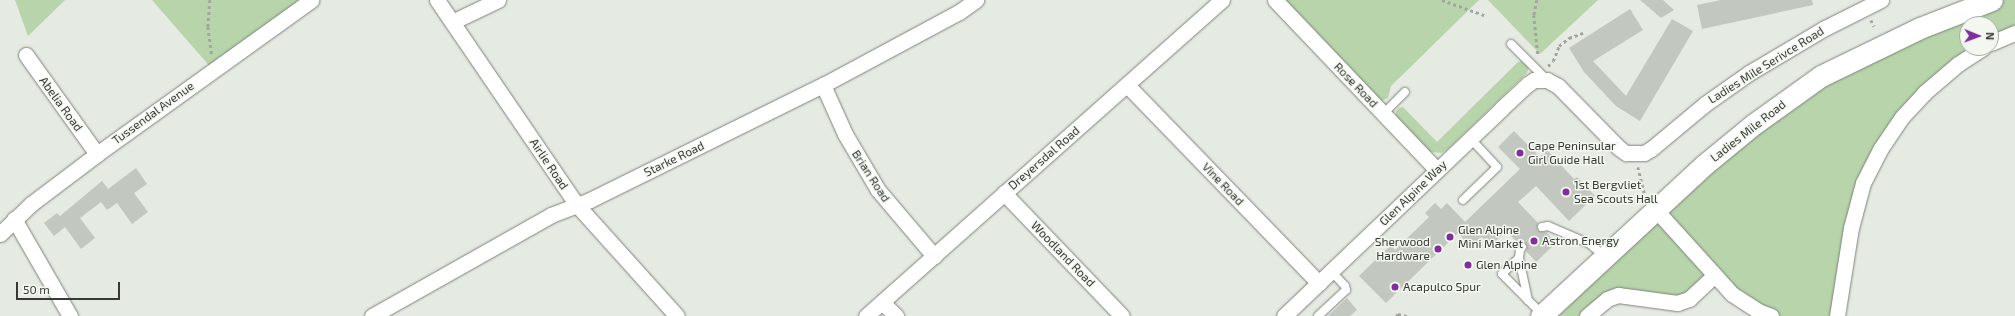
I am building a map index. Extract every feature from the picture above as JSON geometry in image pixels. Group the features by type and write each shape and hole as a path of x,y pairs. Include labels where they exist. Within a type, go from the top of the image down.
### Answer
{"main road":[{"name":"Ladies Mile Road","path":"1537,310 1604,256 1650,203 1704,165 1754,124 1821,76 1920,28 1992,0"}],"street":[{"name":"Tussendal Avenue","path":"0,234 14,219 97,154 311,0"},
{"name":"Airlie Road","path":"436,0 578,205 677,316"},
{"path":"452,22 498,0"},
{"name":"Starke Road","path":"372,316 550,215 597,197 823,85 959,12 976,0"},
{"name":"Dreyersdal Road","path":"866,316 1222,0"},
{"name":"Rose Road","path":"1275,0 1437,170"},
{"name":"Ladies Mile Serivce Road","path":"1635,154 1651,149 1705,104 1750,73 1865,3 1881,0"},
{"path":"1999,40 2015,33"},
{"name":"Abelia Road","path":"26,55 97,154"},
{"path":"1837,316 1851,228 1864,183 1881,148 1902,117 1924,93 1958,64 1971,56"},
{"path":"1544,76 1558,86 1619,148 1626,153 1635,154"},
{"name":"Glen Alpine Way","path":"1284,316 1528,84 1544,76"},
{"name":"Brian Road","path":"823,85 845,134 878,190 934,256"},
{"name":"Vine Road","path":"1128,85 1319,283"},
{"name":"Woodland Road","path":"1004,193 1122,316"},
{"path":"1650,203 1732,294 1758,311 1771,316"},
{"path":"14,219 70,316"},
{"path":"1587,316 1607,299 1618,295 1677,303 1688,299 1715,275"},
{"path":"882,302 896,316"}],"lane":[{"path":"1512,44 1544,76"},
{"path":"1384,114 1405,92"},
{"path":"1463,200 1497,167 1470,138"},
{"path":"1542,228 1548,226 1590,244 1604,256"},
{"path":"1522,247 1519,258 1537,310"},
{"path":"1519,258 1502,274 1537,310"},
{"path":"1318,316 1346,290 1345,286 1331,271"}],"path":[{"path":"210,0 208,27 213,70"},
{"path":"1442,0 1484,15"},
{"path":"1537,0 1534,15 1544,76"},
{"path":"1544,76 1560,46 1569,38 1583,33"},
{"path":"1635,154 1650,203"},
{"path":"1396,316 1398,314 1407,316"}],"green space":[{"path":"15,0 65,0 28,36"},
{"path":"152,0 310,0 213,70"},
{"path":"1284,0 1479,0 1391,86 1388,98 1381,101"},
{"path":"1488,0 1598,0 1540,54"},
{"path":"1992,0 2015,0 2015,33 1999,40 1999,16 1959,16 1959,56 1973,56 1924,93 1863,183 1837,316 1771,316 1715,275 1689,299 1628,295 1587,316 1541,316 1821,76"},
{"path":"1523,61 1529,65 1527,73 1442,153 1430,152 1396,116 1396,111 1403,107 1437,142 1518,62"}],"building":[{"path":"1640,0 1663,0 1674,10 1661,18"},
{"path":"1721,0 1812,0 1813,5 1702,29 1697,5"},
{"path":"1630,9 1643,30 1593,61 1626,96 1672,19 1693,31 1640,121 1616,106 1584,72 1569,48"},
{"path":"1514,131 1540,157 1547,150 1574,179 1577,177 1595,196 1569,221 1536,186 1518,202 1538,223 1538,231 1546,232 1556,243 1536,262 1526,251 1527,247 1525,243 1518,243 1506,231 1491,246 1482,237 1471,247 1458,233 1386,303 1359,276 1391,245 1395,250 1429,217 1425,213 1435,203 1441,209 1447,203 1465,222 1520,169 1498,147"},
{"path":"136,168 147,184 134,193 148,212 132,224 117,203 107,210 101,202 80,218 95,238 81,249 65,227 54,236 44,223 57,213 60,216 102,181 108,189"},
{"path":"1347,298 1357,310 1350,316 1328,316"}],"place":[{"name":"Cape Peninsular Girl Guide Hall","path":"1520,153"},
{"name":"1st Bergvliet Sea Scouts Hall","path":"1566,192"},
{"name":"Glen Alpine Mini Market","path":"1450,237"},
{"name":"Astron Energy","path":"1534,241"},
{"name":"Sherwood Hardware","path":"1438,249"},
{"name":"Glen Alpine","path":"1468,265"},
{"name":"Acapulco Spur","path":"1395,287"}]}
